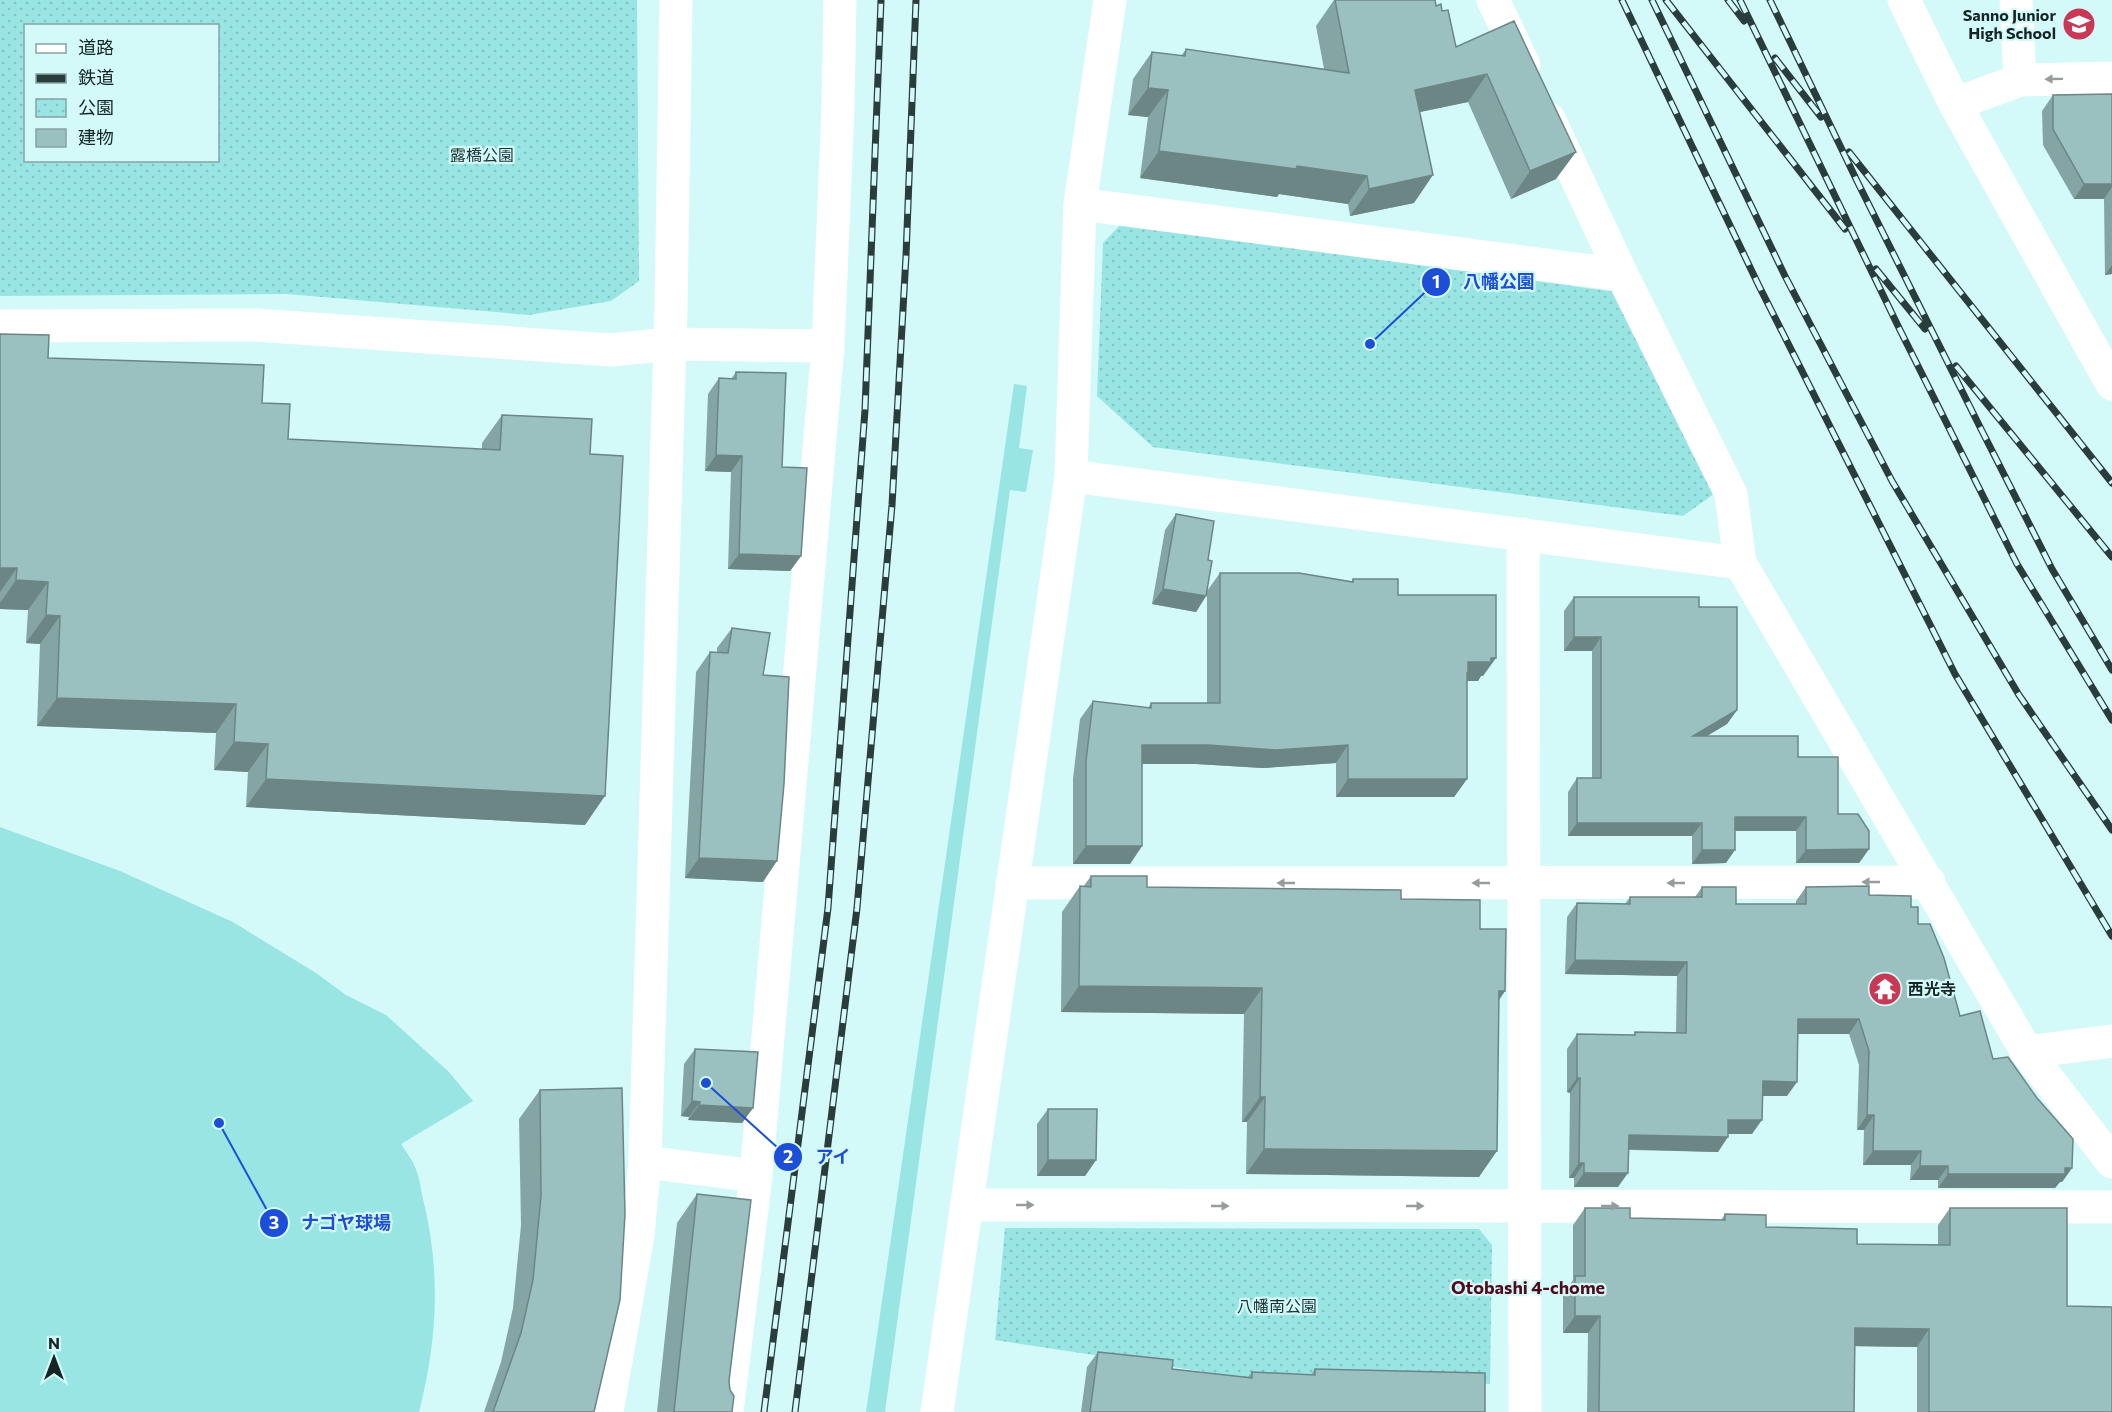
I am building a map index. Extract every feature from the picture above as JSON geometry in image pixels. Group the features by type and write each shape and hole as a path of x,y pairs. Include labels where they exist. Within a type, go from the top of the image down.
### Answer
{"street":[{"path":"607,1412 638,1235 645,1162 669,344 676,0"},
{"path":"727,1412 756,1176 828,346 840,0"},
{"path":"937,1412 1071,476 1080,204 1110,0"},
{"path":"1493,0 1622,275 1731,494 1740,563 2027,1052 2112,1162"},
{"path":"1904,0 1955,104 2107,367"},
{"path":"2016,0 2020,80"},
{"path":"1955,104 2020,80 2112,78"},
{"path":"1080,204 1622,275"},
{"path":"0,326 256,325 611,350 669,344 828,346"},
{"path":"1071,476 1740,563"},
{"path":"1523,534 1525,1412"},
{"path":"1012,883 1929,882"},
{"path":"2027,1052 2112,1041"},
{"path":"645,1162 756,1176"},
{"path":"967,1205 2112,1208"}],"green space":[{"name":"露橋公園","path":"0,0 637,0 639,281 611,301 529,315 287,294 0,296"},
{"path":"1122,223 1616,292 1714,494 1683,516 1153,447 1097,396 1103,243"},
{"path":"1014,384 1027,386 1019,448 1033,450 1026,492 1010,490 885,1412 866,1412"},
{"path":"0,827 120,871 233,922 316,973 346,995 386,1015 449,1072 473,1101 401,1144 418,1176 429,1229 435,1282 430,1360 419,1412 0,1412"},
{"name":"八幡南公園","path":"1005,1228 1479,1229 1492,1245 1490,1384 1259,1380 995,1340"}],"building":[{"path":"1335,0 1435,0 1436,6 1441,4 1442,11 1448,10 1456,47 1514,21 1576,152 1530,171 1487,74 1415,90 1433,175 1369,189 1367,176 1159,151 1168,90 1148,88 1152,52 1185,56 1186,49 1349,73"},
{"path":"2112,94 2112,184 2084,184 2053,129 2053,95"},
{"path":"0,334 49,335 48,358 264,365 262,403 290,404 288,439 500,450 502,415 592,419 590,454 623,456 605,796 266,779 268,744 234,742 236,704 57,698 60,616 46,615 48,582 16,580 17,568 0,568"},
{"path":"736,372 786,373 782,467 807,468 801,556 739,554 742,456 716,455 719,378 736,379"},
{"path":"1176,514 1214,521 1208,560 1212,561 1206,596 1163,589"},
{"path":"1220,573 1299,573 1353,582 1353,579 1398,579 1398,595 1496,595 1496,658 1491,658 1491,662 1468,662 1467,779 1348,779 1348,745 1276,750 1208,745 1142,745 1142,846 1086,846 1086,761 1093,701 1151,708 1151,703 1220,703"},
{"path":"1574,597 1699,597 1699,607 1737,607 1737,710 1693,736 1798,736 1798,757 1838,757 1838,814 1858,814 1869,831 1869,849 1806,850 1806,817 1735,817 1735,850 1702,850 1702,823 1577,823 1577,778 1601,778 1601,637 1574,637"},
{"path":"732,628 770,633 763,675 789,677 784,784 777,861 699,858 710,652 728,653"},
{"path":"1091,876 1147,876 1147,887 1401,890 1401,899 1480,900 1480,929 1506,929 1505,991 1499,991 1497,1151 1264,1149 1265,1097 1260,1097 1262,988 1079,986 1080,886 1091,887"},
{"path":"1869,886 1869,895 1911,896 1911,907 1918,907 1918,924 1930,924 1944,958 1960,1016 1980,1011 1993,1059 2008,1057 2037,1098 2073,1139 2072,1168 2065,1168 2065,1174 1948,1174 1948,1166 1920,1166 1921,1151 1873,1151 1874,1115 1867,1115 1869,1051 1859,1019 1798,1019 1797,1082 1763,1081 1762,1120 1728,1120 1728,1137 1629,1135 1628,1173 1584,1173 1584,1163 1579,1163 1580,1078 1577,1078 1577,1034 1686,1033 1687,962 1575,960 1577,903 1630,904 1630,897 1702,897 1702,887 1736,887 1736,904 1806,904 1806,887"},
{"path":"695,1049 758,1052 753,1108 699,1105 700,1102 692,1101"},
{"path":"622,1088 625,1214 620,1300 594,1412 493,1412 521,1333 533,1280 541,1196 540,1090"},
{"path":"1048,1109 1097,1109 1096,1160 1048,1160"},
{"path":"697,1194 751,1200 729,1381 730,1390 734,1396 732,1412 674,1412"},
{"path":"1585,1208 1630,1208 1630,1218 1725,1220 1725,1214 1766,1215 1766,1227 1857,1229 1857,1244 1950,1245 1950,1208 2067,1208 2067,1306 2112,1307 2112,1412 1929,1412 1929,1329 1855,1328 1854,1412 1599,1412 1600,1316 1575,1316 1575,1276 1585,1276"},
{"path":"1098,1352 1173,1360 1172,1369 1252,1378 1252,1372 1315,1375 1315,1369 1485,1373 1485,1412 1090,1412"}],"railway":[{"path":"764,1412 828,908 865,410 881,0"},
{"path":"795,1412 857,908 892,505 906,256 916,0"},
{"path":"1622,0 1759,286 1955,674 2112,936"},
{"path":"1652,0 1785,276 1892,481 2019,695 2112,830"},
{"path":"1666,0 1845,229"},
{"path":"1728,0 1744,21"},
{"path":"1740,0 1900,330 2017,564 2112,720"},
{"path":"1770,0 1858,183 2052,569 2112,670"},
{"path":"1775,58 1821,117"},
{"path":"1849,152 2112,483"},
{"path":"1876,269 1925,329"},
{"path":"1956,366 2112,557"}],"place":[{"name":"Sanno Junior High School","path":"2079,24"},
{"name":"八幡公園","path":"1370,344"},
{"name":"西光寺","path":"1885,989"},
{"name":"アイ","path":"706,1083"},
{"name":"ナゴヤ球場","path":"219,1123"}],"district":[{"name":"Otobashi 4-chome","path":"1528,1288"}]}
